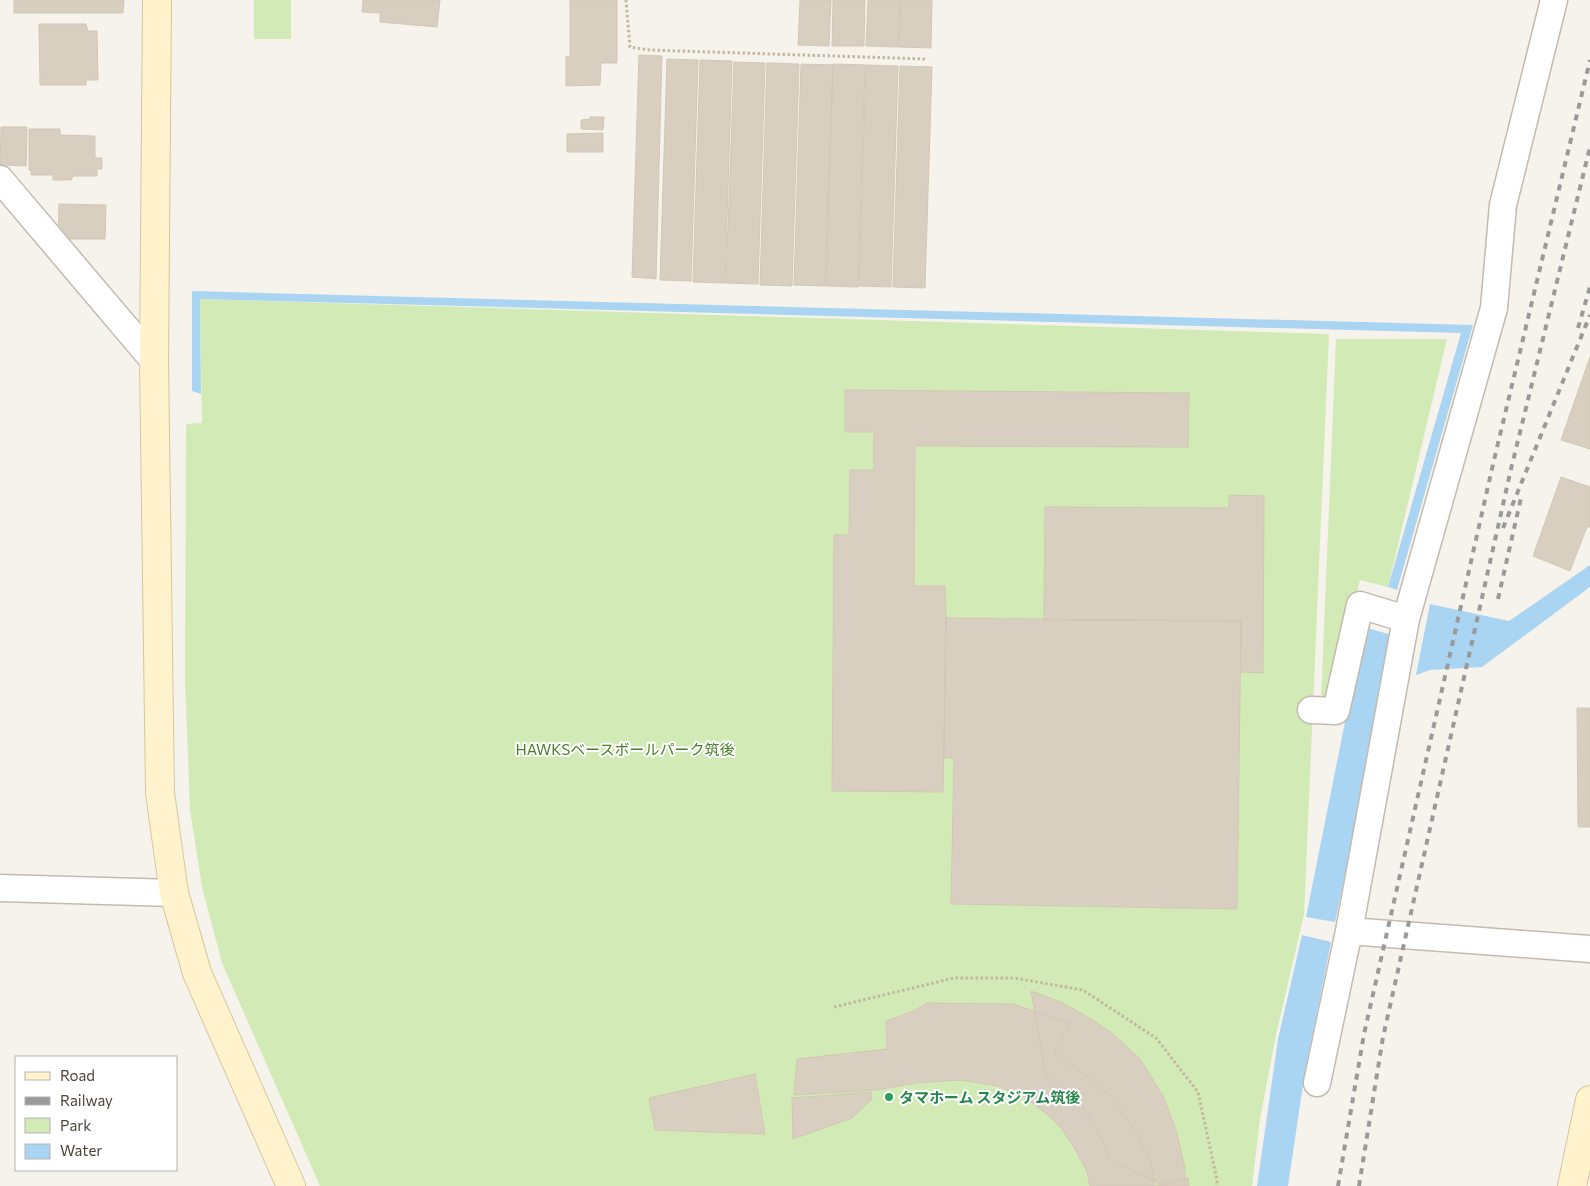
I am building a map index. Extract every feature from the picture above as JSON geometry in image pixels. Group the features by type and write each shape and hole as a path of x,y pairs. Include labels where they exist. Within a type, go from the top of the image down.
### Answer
{"street":[{"path":"157,0 154,361 160,793 174,892 197,973 290,1186"},
{"path":"1317,1083 1349,931 1406,619 1494,308 1504,205 1554,0"},
{"path":"0,178 154,361"},
{"path":"1311,710 1336,711 1360,606 1406,619"},
{"path":"0,888 174,892"},
{"path":"1349,931 1590,949"},
{"path":"1572,1186 1590,1100"}],"path":[{"path":"626,0 630,48 660,51 926,59"},
{"path":"834,1007 954,978 1014,978 1083,990 1156,1038 1198,1092 1217,1186"}],"green space":[{"path":"254,0 291,0 291,39 254,39"},
{"name":"HAWKSベースボールパーク筑後","path":"200,299 1329,334 1304,915 1276,1035 1260,1119 1252,1186 320,1186 222,963 202,887 190,810 185,681 186,424 202,423"},
{"path":"1336,339 1447,339 1388,587 1360,580 1331,699 1321,700"}],"water":[{"path":"192,291 1473,325 1397,590 1388,587 1461,333 200,299 201,394 192,391"},
{"path":"1590,565 1590,587 1482,667 1430,670 1416,675 1430,604 1509,621"},
{"path":"1364,627 1395,636 1335,922 1306,917"},
{"path":"1302,935 1331,942 1304,1078 1288,1186 1257,1186 1278,1039"}],"building":[{"path":"14,0 124,0 123,13 14,13"},
{"path":"363,0 440,0 437,27 380,22 380,13 362,12"},
{"path":"570,0 617,0 617,63 601,63 600,85 566,86 566,57 570,56"},
{"path":"800,0 831,0 829,46 798,45"},
{"path":"833,0 865,0 864,46 832,46"},
{"path":"868,0 900,0 898,47 866,46"},
{"path":"901,0 932,0 931,48 899,47"},
{"path":"39,24 86,24 88,31 97,31 98,80 86,80 86,85 40,85"},
{"path":"639,55 662,56 656,279 632,277"},
{"path":"667,59 698,60 691,281 660,280"},
{"path":"700,60 732,61 725,283 693,282"},
{"path":"734,62 765,63 758,284 726,283"},
{"path":"767,63 799,64 792,286 760,285"},
{"path":"801,64 833,65 825,286 794,285"},
{"path":"833,64 865,65 858,287 826,286"},
{"path":"866,65 898,66 891,287 859,286"},
{"path":"900,66 932,67 925,288 893,287"},
{"path":"590,117 604,117 603,130 581,129 581,120 590,119"},
{"path":"1,127 27,127 26,166 0,165"},
{"path":"29,129 60,129 60,135 95,136 95,158 102,158 102,169 97,169 97,176 73,176 71,180 53,180 53,175 31,175 31,170 29,170"},
{"path":"603,133 603,152 567,152 567,134"},
{"path":"59,204 106,205 105,239 58,239"},
{"path":"1590,357 1590,449 1561,440"},
{"path":"845,390 1189,393 1188,447 915,446 914,586 945,586 943,792 832,791 834,535 849,535 850,470 874,470 874,432 845,432"},
{"path":"1561,477 1590,487 1590,527 1587,527 1570,571 1533,556"},
{"path":"1229,495 1264,496 1263,673 1241,672 1241,621 1044,620 1045,507 1229,508"},
{"path":"946,618 1241,621 1237,909 951,904 954,758 944,758"},
{"path":"1577,708 1590,708 1590,827 1578,827"},
{"path":"1031,991 1061,1002 1081,1013 1111,1032 1140,1059 1163,1096 1176,1130 1185,1168 1185,1186 1164,1186 1110,1160 1103,1141 1083,1106 1046,1077"},
{"path":"926,1003 1013,1004 1070,1023 1054,1053 1112,1097 1137,1134 1151,1163 1154,1186 1090,1186 1087,1172 1062,1129 1047,1114 1024,1097 998,1086 961,1080 917,1083 876,1090 794,1095 797,1059 887,1049 886,1021 914,1011"},
{"path":"755,1074 765,1134 655,1130 649,1098"},
{"path":"871,1092 872,1099 852,1118 793,1139 792,1098"},
{"path":"1188,1178 1189,1186 1154,1186"}],"railway":[{"path":"1338,1186 1364,1034 1494,460 1590,60"},
{"path":"1359,1186 1383,1037 1511,469 1590,147"},
{"path":"1578,328 1590,287"},
{"path":"1503,528 1590,315"},
{"path":"1498,599 1521,498"}],"place":[{"name":"タマホーム スタジアム筑後","path":"889,1097"}]}
